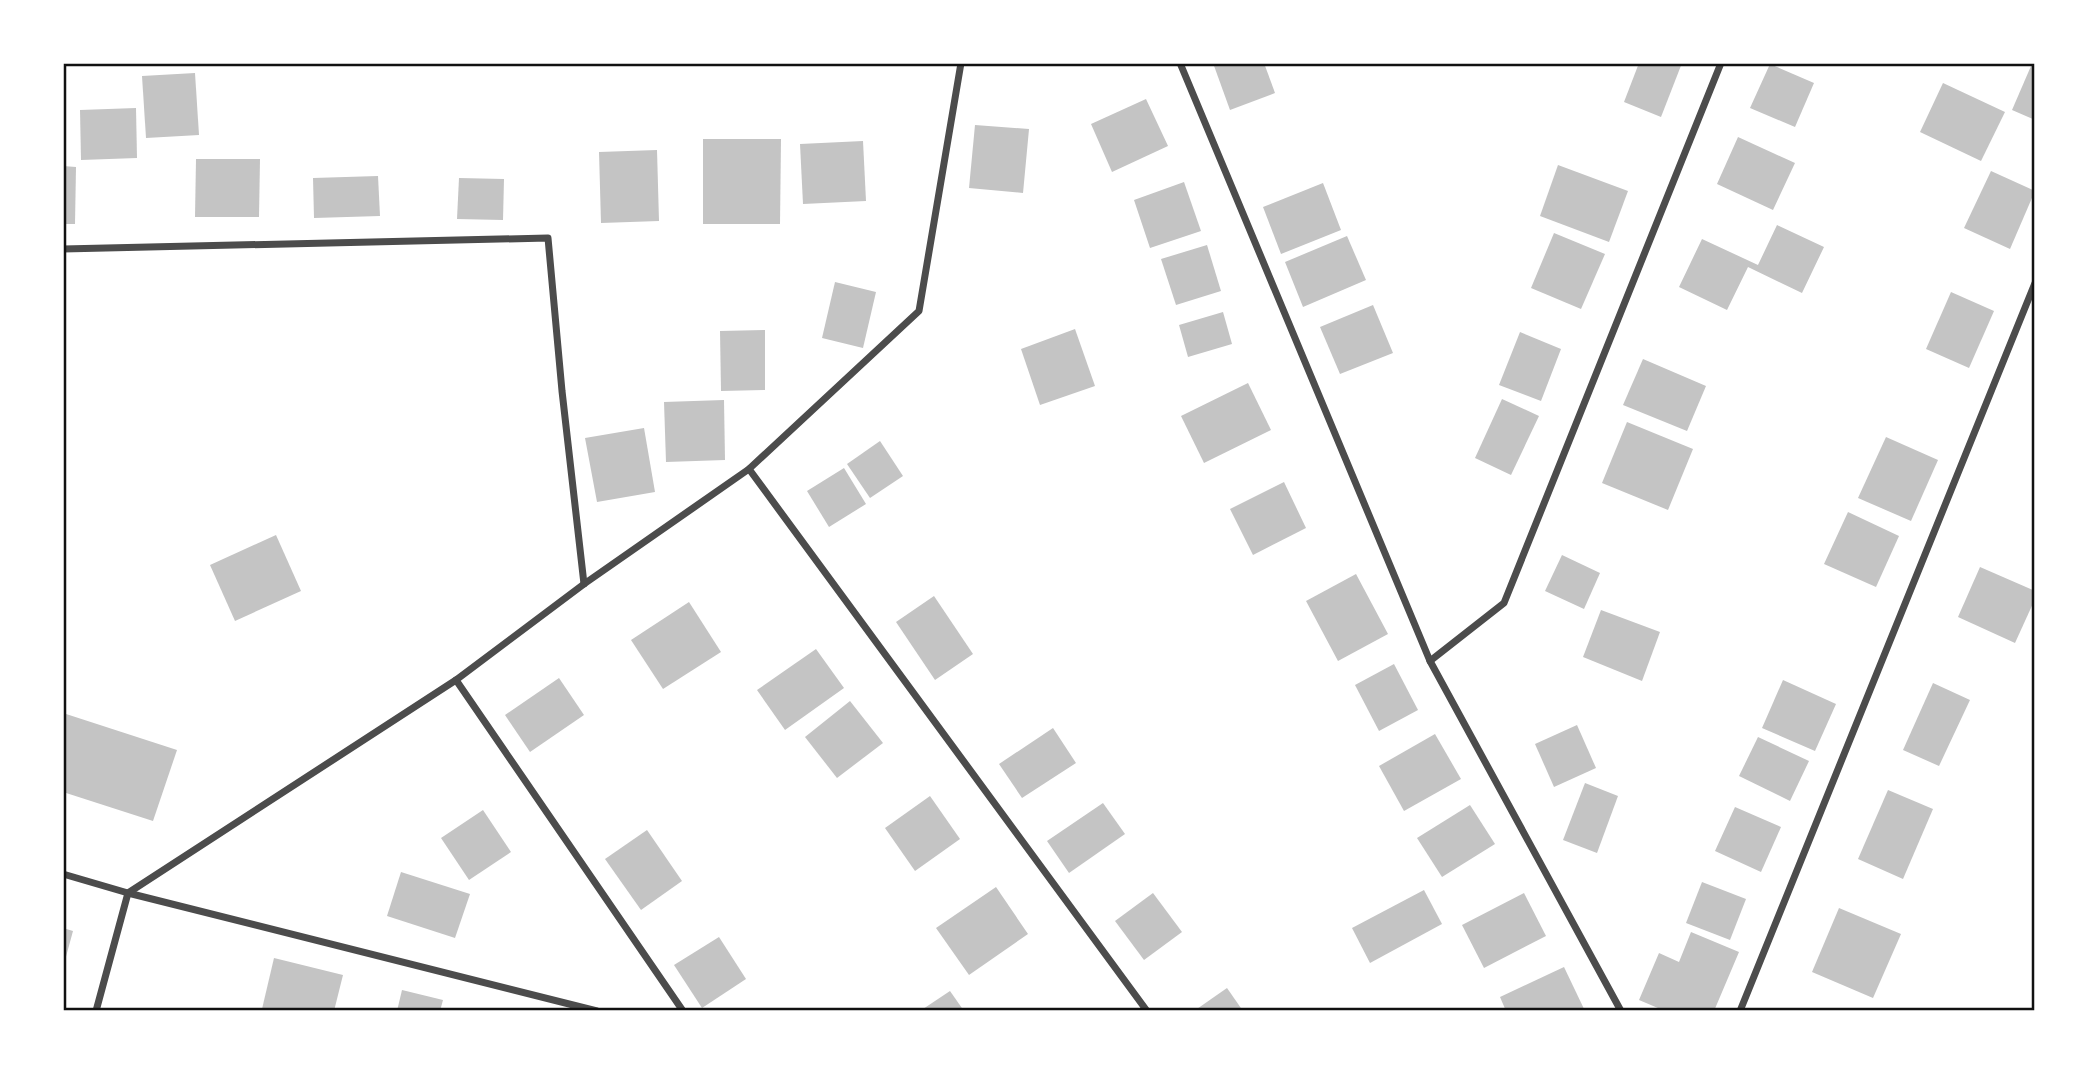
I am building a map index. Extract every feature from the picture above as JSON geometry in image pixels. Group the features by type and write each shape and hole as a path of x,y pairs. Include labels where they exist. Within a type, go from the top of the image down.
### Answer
{"street":[{"path":"96,1011 128,893 456,680 584,583 749,468 919,311 961,63"},
{"path":"1180,63 1430,661 1621,1011"},
{"path":"1430,661 1504,603 1721,63"},
{"path":"63,249 548,238 584,583"},
{"path":"1740,1011 2035,283"},
{"path":"749,468 1147,1011"},
{"path":"456,680 683,1011"},
{"path":"63,874 128,893 597,1011"}],"building":[{"path":"1213,63 1264,63 1275,93 1230,110"},
{"path":"1639,63 1682,63 1661,117 1624,102"},
{"path":"1770,64 1814,83 1795,127 1750,108"},
{"path":"2031,66 2035,68 2035,120 2012,110"},
{"path":"195,73 199,135 146,138 142,76"},
{"path":"1943,83 2005,112 1981,161 1920,132"},
{"path":"1146,99 1168,146 1112,172 1091,124"},
{"path":"136,108 137,158 81,160 80,110"},
{"path":"975,125 1029,129 1023,193 969,188"},
{"path":"1738,137 1795,163 1773,210 1717,184"},
{"path":"703,139 781,139 780,224 703,224"},
{"path":"863,141 866,201 803,204 800,144"},
{"path":"657,150 659,221 601,223 599,152"},
{"path":"196,159 260,159 259,217 195,217"},
{"path":"1558,165 1628,191 1609,242 1540,216"},
{"path":"63,166 76,167 75,224 63,224"},
{"path":"1991,171 2035,191 2010,249 1964,228"},
{"path":"378,176 380,216 314,218 313,178"},
{"path":"459,178 504,179 503,220 457,219"},
{"path":"1184,182 1201,231 1150,248 1134,200"},
{"path":"1323,183 1341,230 1281,254 1263,207"},
{"path":"1777,225 1824,247 1802,293 1748,267 1727,310 1679,287 1702,239 1758,265"},
{"path":"1554,233 1605,254 1581,309 1531,288"},
{"path":"1347,236 1366,280 1303,307 1285,262"},
{"path":"1207,245 1221,291 1176,305 1161,259"},
{"path":"835,282 876,292 863,348 822,338"},
{"path":"1951,292 1994,311 1969,368 1926,349"},
{"path":"1373,305 1393,353 1340,374 1320,327"},
{"path":"1223,312 1232,344 1188,357 1179,325"},
{"path":"1075,329 1095,386 1040,405 1021,349"},
{"path":"765,330 765,390 721,391 720,331"},
{"path":"1520,332 1561,349 1541,401 1499,385"},
{"path":"1643,359 1706,386 1687,431 1623,405"},
{"path":"1248,383 1271,430 1204,463 1181,416"},
{"path":"1502,399 1539,416 1511,475 1475,458"},
{"path":"724,400 725,460 666,462 664,402"},
{"path":"1627,422 1693,449 1668,510 1602,483"},
{"path":"644,428 655,492 597,502 585,438"},
{"path":"1886,437 1938,460 1911,521 1858,498"},
{"path":"880,441 903,476 870,498 847,464"},
{"path":"844,468 866,504 829,527 807,491"},
{"path":"1284,482 1306,528 1253,555 1230,509"},
{"path":"1848,512 1899,536 1876,587 1824,564"},
{"path":"276,535 301,591 235,621 210,565"},
{"path":"1562,555 1600,573 1584,609 1545,591"},
{"path":"1980,567 2035,591 2035,599 2015,643 1958,617"},
{"path":"1356,574 1388,634 1338,661 1306,601"},
{"path":"934,596 973,654 935,680 896,622"},
{"path":"689,602 721,652 663,689 631,640"},
{"path":"1601,610 1660,632 1642,681 1583,657"},
{"path":"816,649 844,688 785,730 757,690"},
{"path":"1394,664 1418,710 1379,731 1355,685"},
{"path":"559,678 584,715 530,752 505,715"},
{"path":"1783,680 1836,704 1815,751 1762,728"},
{"path":"1933,683 1970,700 1939,766 1903,750"},
{"path":"850,701 883,743 837,778 805,737"},
{"path":"63,713 177,750 153,821 63,792"},
{"path":"1577,725 1596,768 1554,787 1535,744"},
{"path":"1053,728 1076,763 1022,798 999,764"},
{"path":"1435,734 1461,779 1404,811 1379,766"},
{"path":"1758,737 1809,761 1790,801 1739,776"},
{"path":"1585,783 1618,796 1597,853 1563,840"},
{"path":"1888,790 1933,809 1903,879 1858,859"},
{"path":"930,796 960,839 915,871 885,828"},
{"path":"1103,803 1125,834 1069,873 1047,841"},
{"path":"1470,805 1495,844 1442,877 1417,838"},
{"path":"1735,807 1781,827 1761,872 1715,851"},
{"path":"483,810 511,852 469,880 441,838"},
{"path":"647,830 682,881 641,910 605,859"},
{"path":"401,872 470,894 455,938 387,916"},
{"path":"1702,882 1746,899 1730,940 1686,923"},
{"path":"996,887 1028,934 969,975 936,928"},
{"path":"1424,890 1442,924 1370,963 1352,928"},
{"path":"1153,893 1182,932 1144,960 1115,921"},
{"path":"1524,893 1546,936 1484,968 1462,925"},
{"path":"1839,908 1901,934 1873,998 1812,972"},
{"path":"63,928 73,931 64,964 63,964"},
{"path":"1691,932 1739,952 1714,1011 1665,1011 1639,1000 1659,953 1679,962"},
{"path":"719,937 746,979 702,1008 674,965"},
{"path":"274,958 343,975 334,1011 262,1009"},
{"path":"1564,967 1585,1011 1506,1011 1500,997"},
{"path":"1227,988 1243,1011 1194,1011"},
{"path":"402,990 443,1000 440,1011 397,1011"},
{"path":"950,991 964,1011 920,1011"}]}
